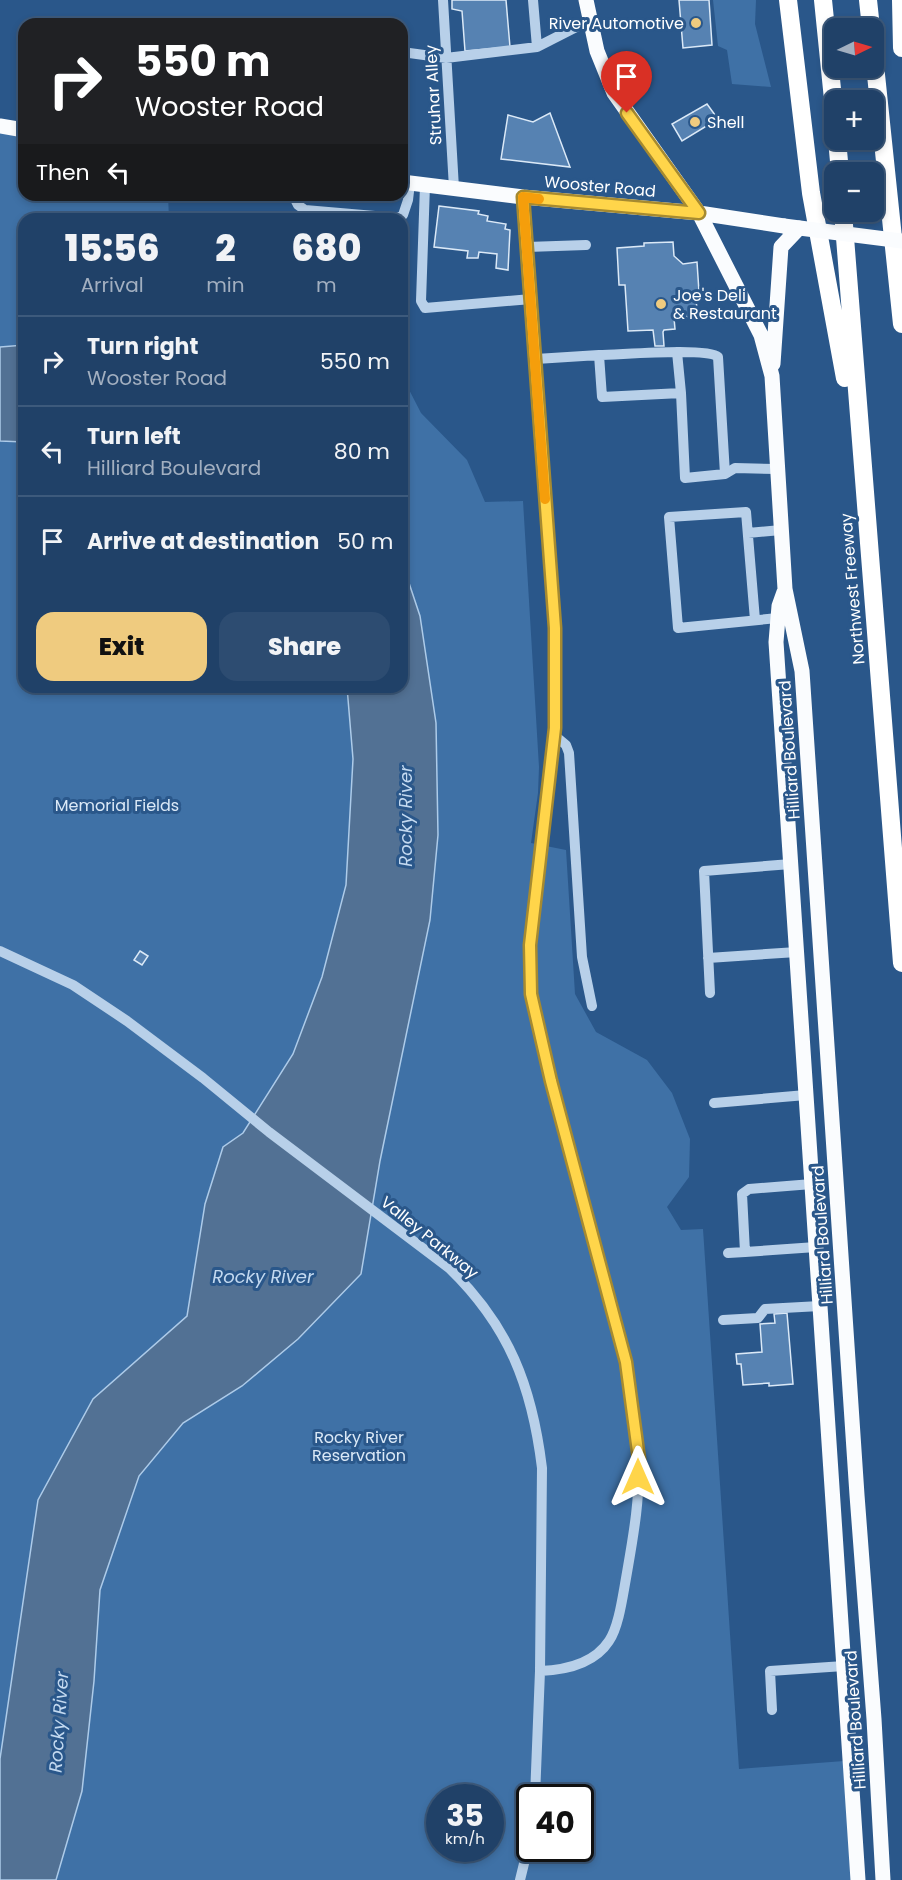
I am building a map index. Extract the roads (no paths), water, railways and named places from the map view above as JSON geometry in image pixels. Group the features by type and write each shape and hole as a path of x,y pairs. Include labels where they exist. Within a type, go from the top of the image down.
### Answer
{"highway":[{"path":"788,0 811,193 862,470"},
{"path":"824,0 832,90"},
{"path":"868,0 870,18"},
{"path":"901,0 902,48"},
{"path":"876,78 902,324"},
{"name":"Northwest Freeway","path":"844,222 902,963"}],"main road":[{"name":"Hilliard Boulevard","path":"586,0 597,51 614,93 699,213 761,335 772,376 785,589 802,671 883,1880"},
{"path":"0,126 18,129"},
{"name":"Wooster Road","path":"412,183 523,197 699,213 902,241"},
{"path":"772,376 781,247 800,228"},
{"name":"Hilliard Boulevard","path":"785,589 779,606 776,642 858,1880"}],"street":[{"name":"Struhar Alley","path":"443,0 454,188"},
{"path":"533,0 537,47"},
{"path":"408,53 446,58 537,47 590,20"},
{"path":"408,200 412,183"},
{"path":"412,183 421,301 425,308 531,299"},
{"path":"523,197 555,628 554,735 530,945 531,994 551,1081 626,1362 639,1459 631,1553 621,1608 609,1641 594,1656 577,1666 555,1671 540,1671"},
{"path":"296,201 305,210 340,213"},
{"path":"527,247 586,245"},
{"path":"536,359 677,352 714,353 718,357 725,474"},
{"path":"677,352 685,478 725,474 735,468 777,469"},
{"path":"599,355 602,397 681,393"},
{"path":"755,620 746,512 669,517 678,628 778,618"},
{"path":"748,533 781,530"},
{"path":"554,735 566,745 569,753 582,957 592,1006"},
{"path":"710,993 704,870 791,864"},
{"name":"Valley Parkway","path":"0,951 73,985 127,1021 203,1078 269,1132 449,1268 473,1292 498,1327 518,1366 529,1399 538,1435 542,1468 540,1671 536,1784"},
{"path":"708,958 797,952"},
{"path":"714,1103 806,1095"},
{"path":"745,1252 742,1194 749,1189 812,1184"},
{"path":"728,1253 816,1247"},
{"path":"723,1320 758,1318 765,1309 820,1306"},
{"path":"772,1710 770,1671 844,1666"},
{"path":"520,1880 524,1862"}],"water":[{"path":"18,346 18,442 0,441 0,347"},
{"name":"Rocky River","path":"408,580 420,616 436,723 438,835 430,920 380,1161 361,1274 298,1339 242,1386 183,1423 139,1476 100,1590 94,1681 82,1791 56,1880 0,1880 0,1759 38,1500 93,1399 187,1316 205,1204 223,1147 243,1133 293,1054 322,977 346,885 353,759 348,693 408,693"}],"place":[{"name":"River Automotive","path":"696,23"},
{"name":"Shell","path":"695,122"},
{"name":"Joe's Deli & Restaurant","path":"661,304"}],"park label":[{"name":"Memorial Fields","path":"117,805"},
{"name":"Rocky River Reservation","path":"359,1446"}]}
